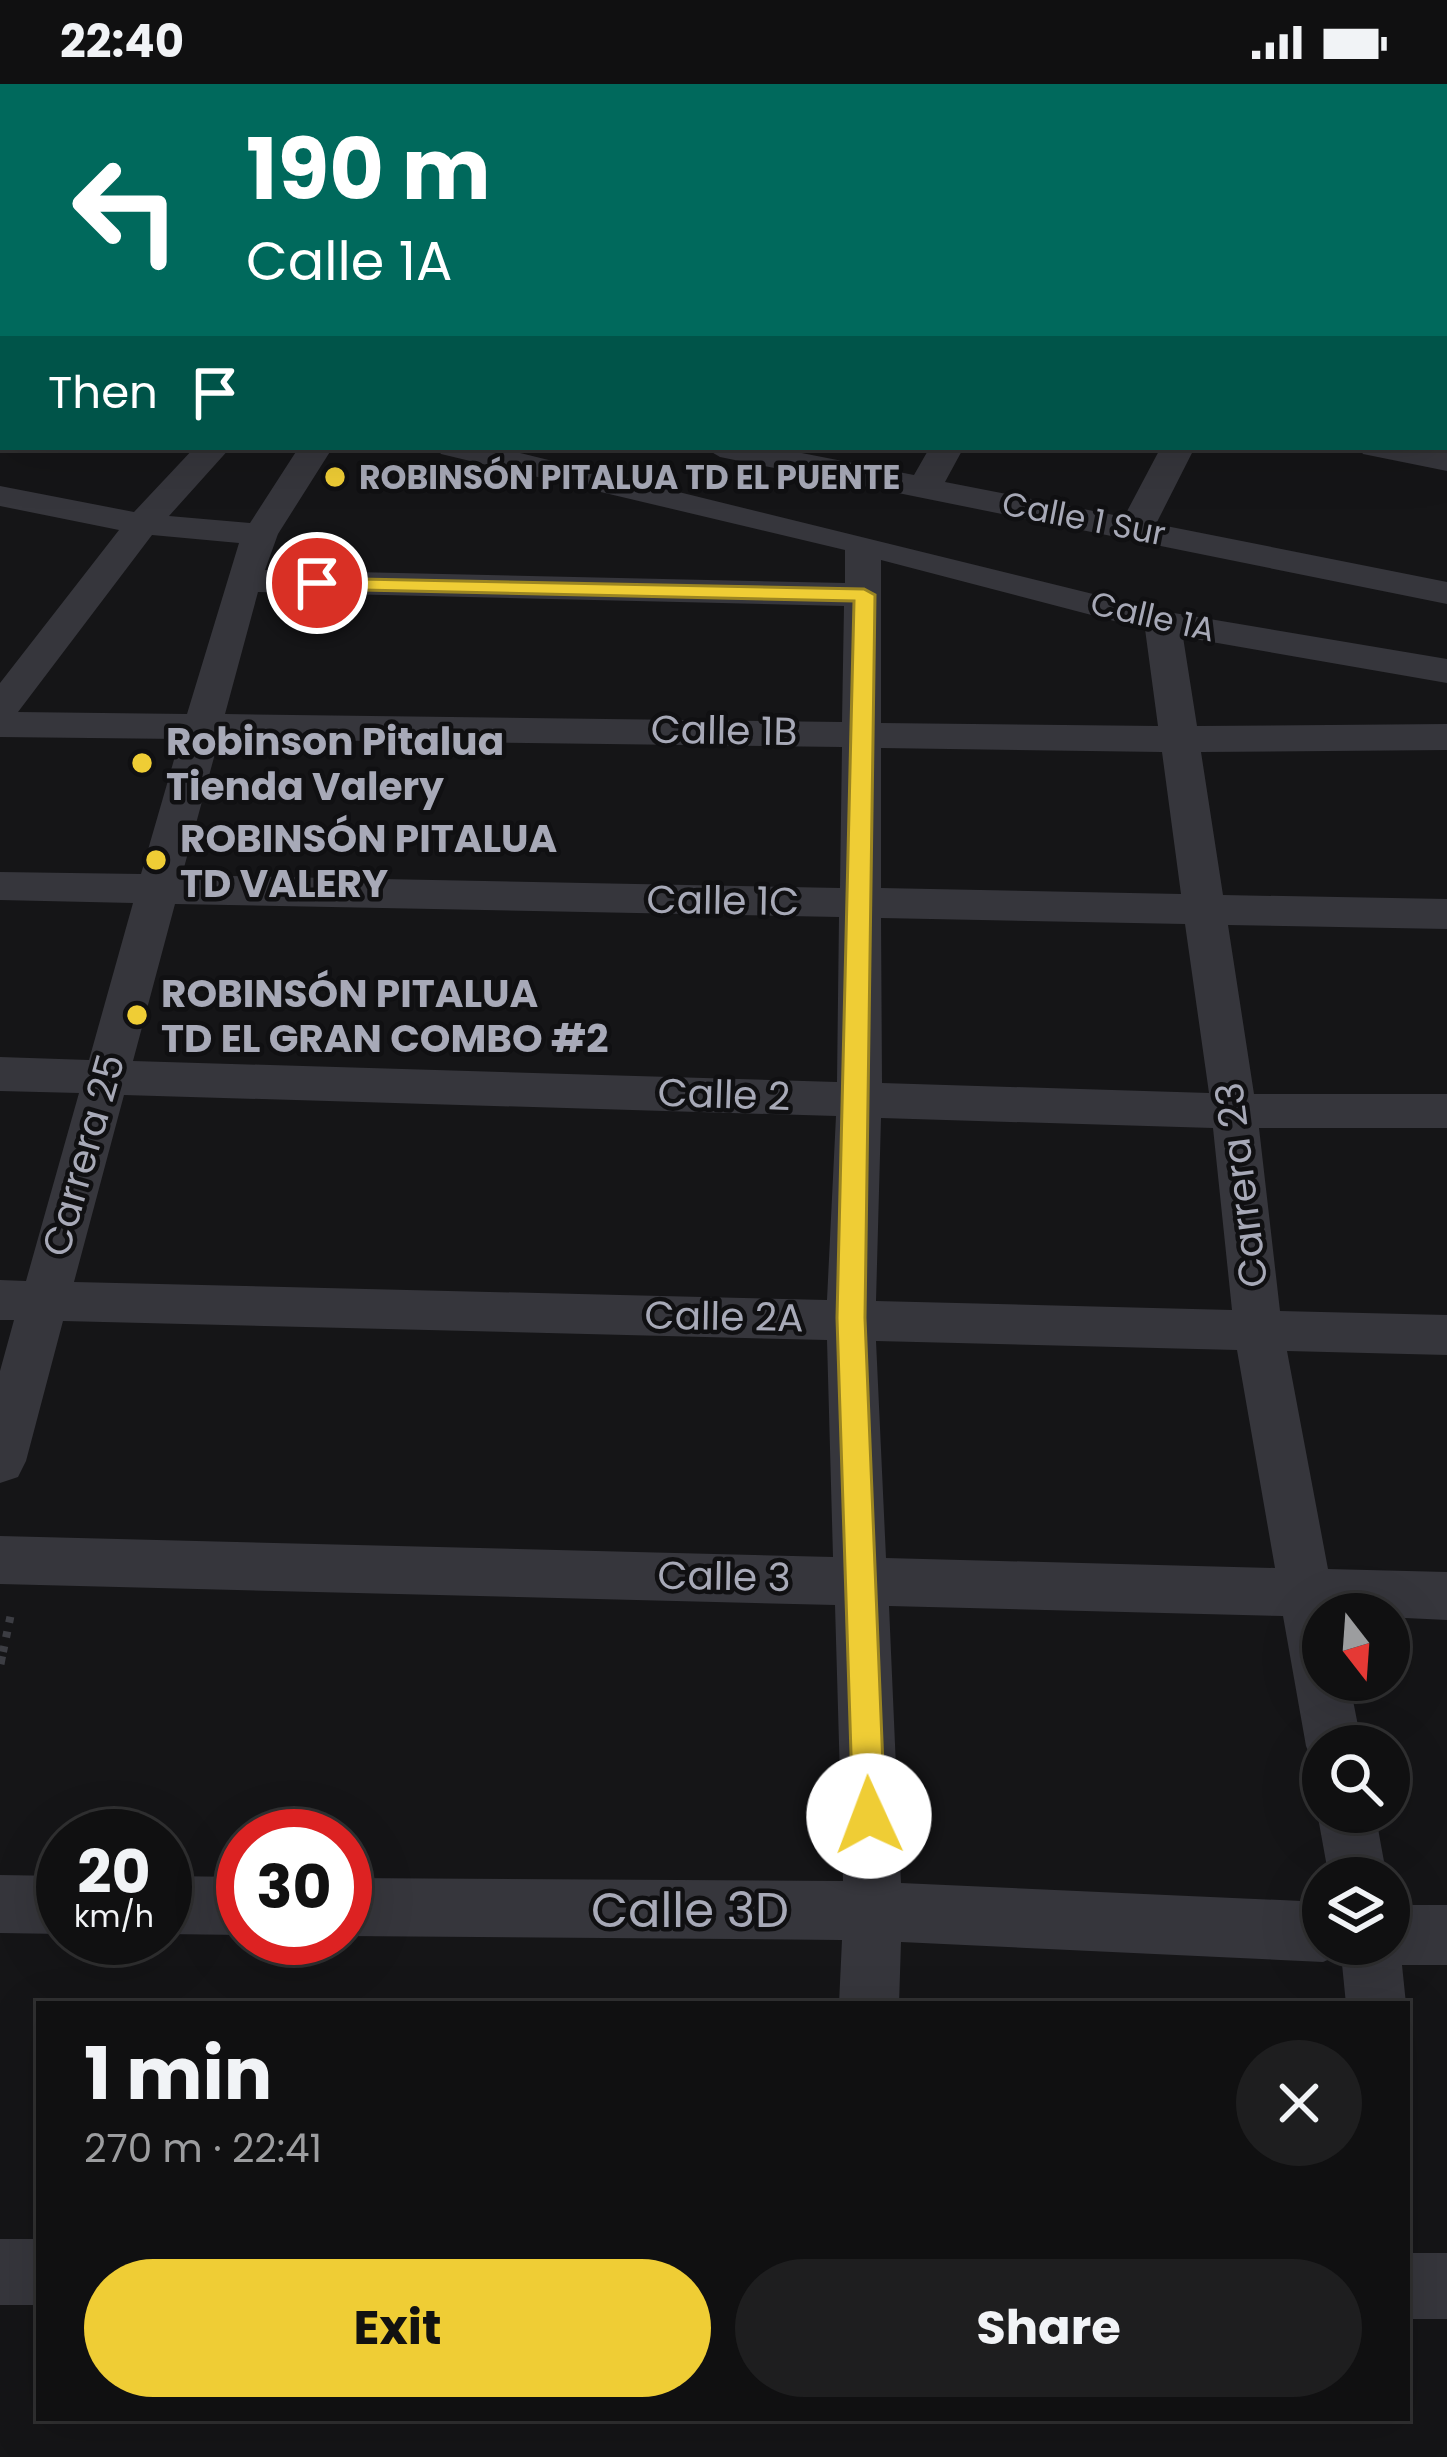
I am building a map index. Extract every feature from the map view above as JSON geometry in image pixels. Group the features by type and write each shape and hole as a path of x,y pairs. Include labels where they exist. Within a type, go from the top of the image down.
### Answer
{"street":[{"path":"7,686 142,524 211,450"},
{"name":"Carrera 25","path":"1,1453 21,1301 104,1075 243,581 260,534 314,450"},
{"name":"Calle 1A","path":"466,450 863,544 1162,622 1447,671"},
{"name":"Calle 1 Sur","path":"735,450 1137,526 1447,592"},
{"path":"924,488 945,450"},
{"path":"1137,526 1176,450"},
{"path":"1390,450 1447,461"},
{"path":"0,496 142,524 260,534"},
{"path":"863,544 859,1098 851,1318 873,1912 869,2001"},
{"path":"243,581 864,595"},
{"name":"Carrera 23","path":"1162,622 1234,1111 1258,1329 1306,1593"},
{"name":"Calle 1B","path":"0,724 864,731 1176,739 1447,737"},
{"name":"Calle 1C","path":"0,886 1447,914"},
{"name":"Calle 2","path":"0,1074 1234,1111 1447,1111"},
{"name":"Calle 2A","path":"21,1301 1447,1335"},
{"name":"Calle 3","path":"0,1560 1306,1593"},
{"name":"Calle 3","path":"1410,1596 1447,1597"},
{"path":"0,1904 36,1905"},
{"name":"Calle 3D","path":"372,1907 873,1912 1302,1931"},
{"path":"1410,1935 1447,1935"},
{"path":"1372,1965 1376,2001"},
{"path":"0,2272 36,2272"},
{"path":"1410,2286 1447,2286"}],"place":[{"name":"ROBINSÓN PITALUA TD EL PUENTE","path":"335,477"},
{"name":"Robinson Pitalua Tienda Valery","path":"142,763"},
{"name":"ROBINSÓN PITALUA TD VALERY","path":"156,860"},
{"name":"ROBINSÓN PITALUA TD EL GRAN COMBO #2","path":"137,1015"}],"route":[{"path":"317,583 864,595 859,1098 851,1318 869,1816"}]}
